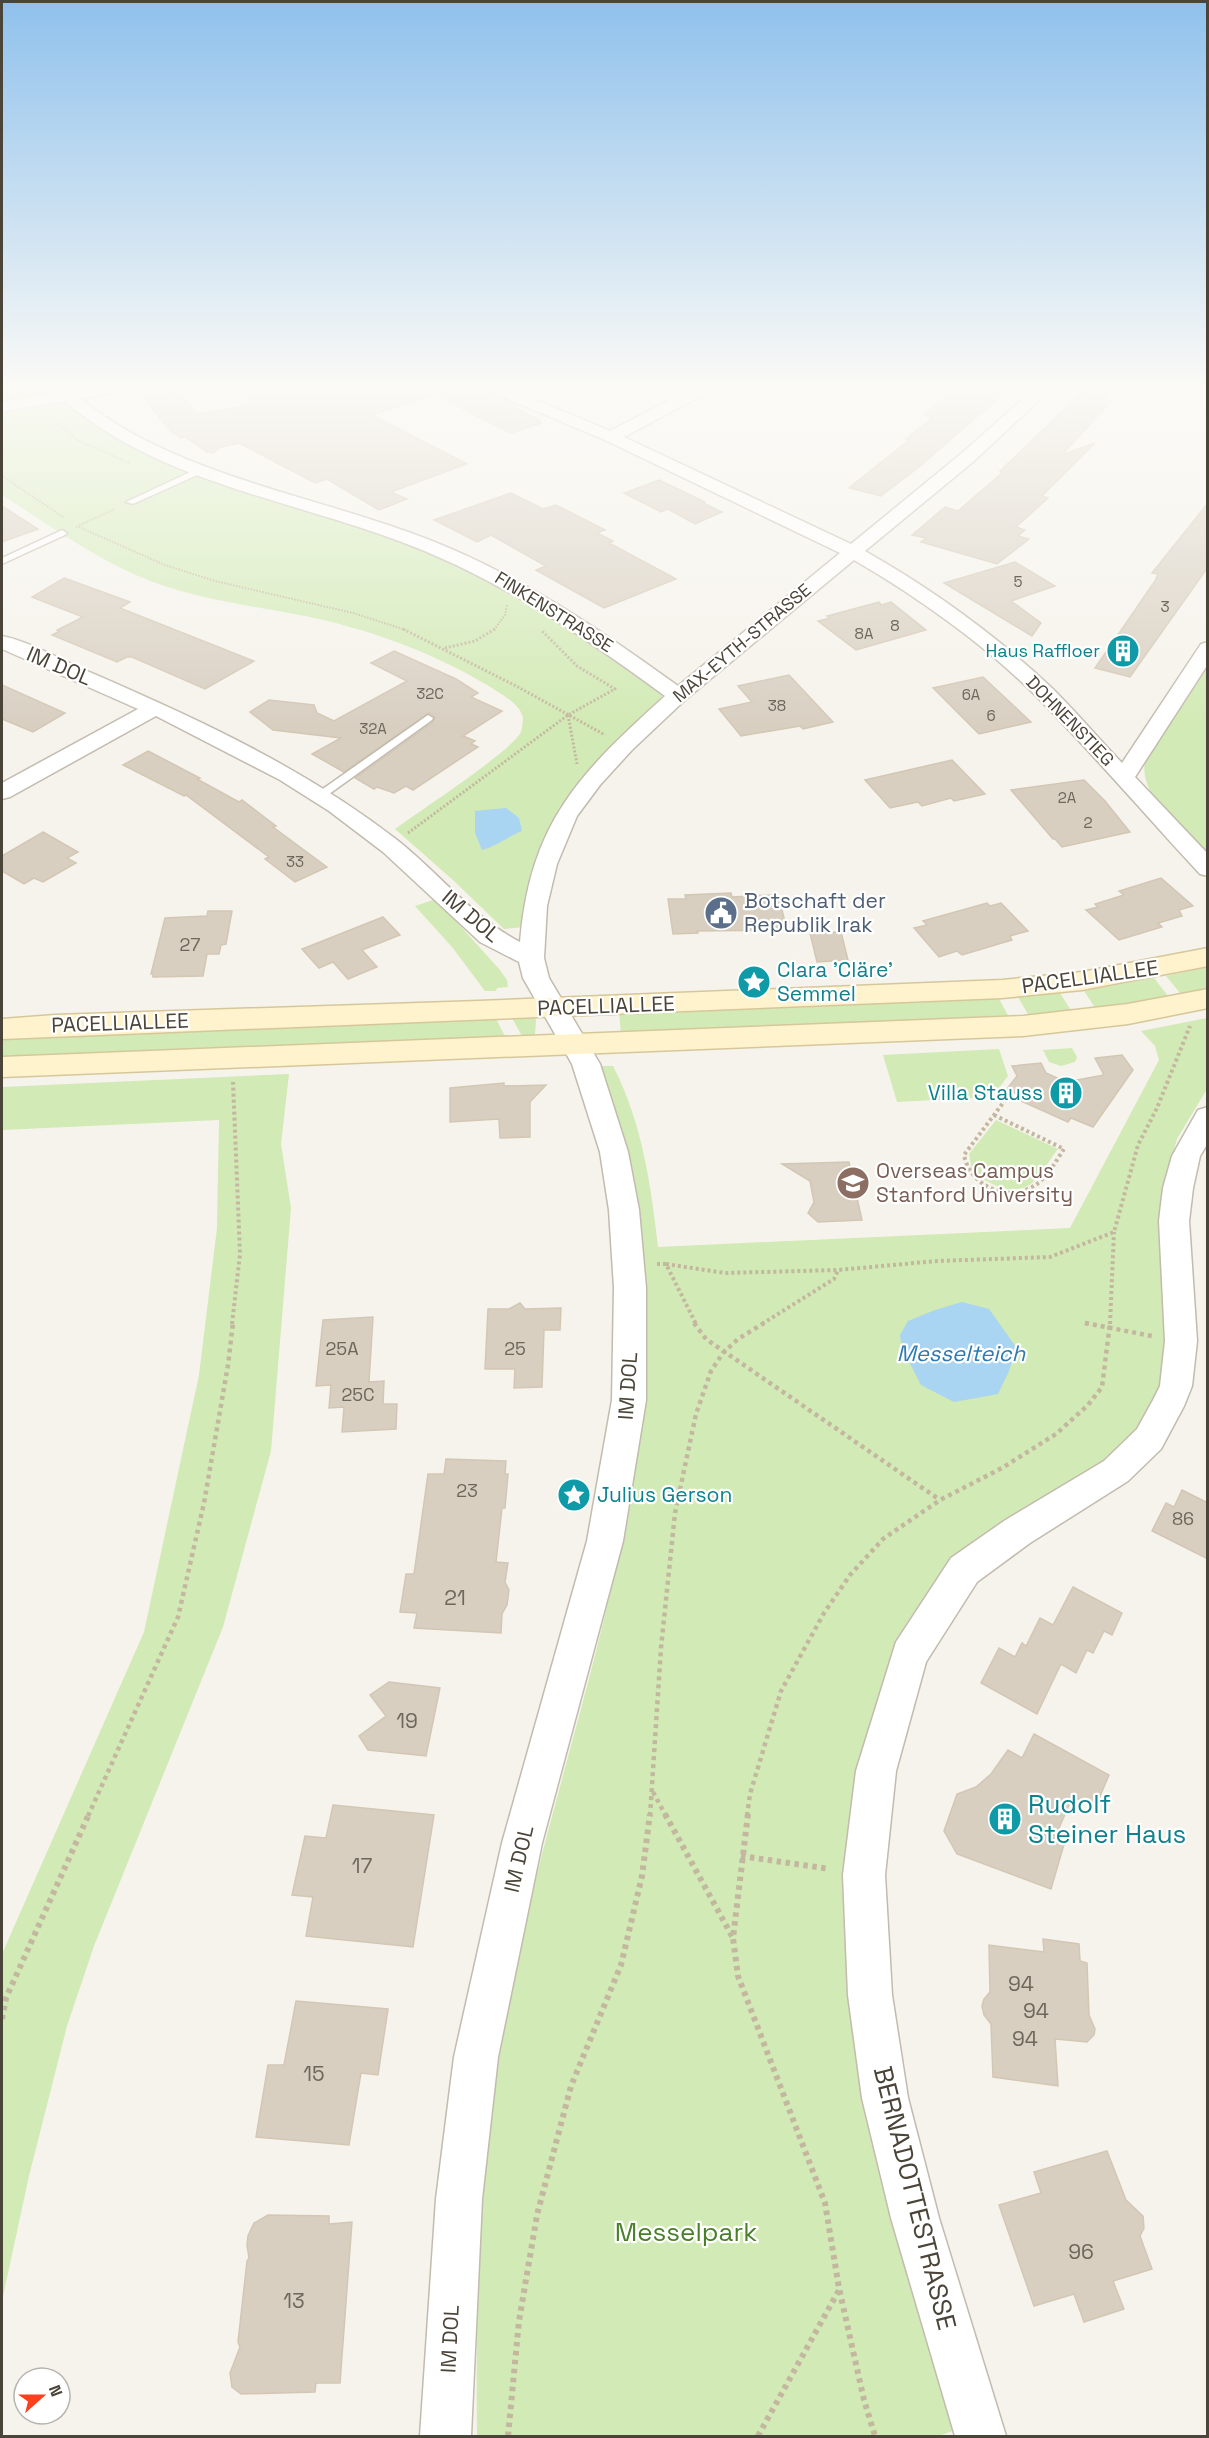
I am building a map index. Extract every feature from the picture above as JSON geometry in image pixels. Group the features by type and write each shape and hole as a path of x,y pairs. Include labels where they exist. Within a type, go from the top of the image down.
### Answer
{"street":[{"name":"FINKENSTRASSE","path":"294,502 385,530 482,568 562,613 678,696"},
{"name":"DOHNENSTIEG","path":"747,502 852,552 904,581 1000,653 1046,694 1208,869"},
{"name":"MAX-EYTH-STRASSE","path":"531,958 535,906 545,864 566,816 592,780 624,745 678,696 914,502"},
{"name":"IM DOL","path":"2,642 229,742 321,795 391,847 489,936 531,958 536,978 586,1064 614,1152 623,1200 631,1326 629,1400 605,1541 522,1843 476,2057 459,2199 446,2436"},
{"path":"1124,777 1145,741 1208,648"},
{"path":"2,792 155,708"},
{"path":"1086,737 1145,741"},
{"name":"PACELLIALLEE","path":"2,1029 1002,990 1066,983 1208,957"},
{"path":"1066,983 1089,1020"},
{"path":"1002,990 1023,1026"},
{"name":"PACELLIALLEE","path":"2,1067 1023,1026 1200,1008"},
{"name":"BERNADOTTESTRASSE","path":"980,2436 915,2218 885,2098 870,1995 864,1875 876,1771 909,1655 964,1570 1017,1533 1116,1471 1149,1439 1167,1406 1176,1386 1180,1341 1174,1221 1178,1188 1186,1156 1208,1117"}],"lane":[{"path":"2,561 62,533"},
{"path":"321,795 429,718"}],"path":[{"path":"41,502 77,526 165,565 215,581 396,625 624,745"},
{"path":"499,599 515,610"},
{"path":"444,649 479,639 496,630 506,615 507,604"},
{"path":"402,838 568,715 615,689 577,666 537,626"},
{"path":"649,1263 725,1273 838,1270 937,1261 1050,1257 1114,1232 1138,1145 1157,1108 1200,1008"},
{"path":"2,2019 6,1998 178,1617 204,1503 228,1365 240,1254 234,1072"},
{"path":"994,1115 1064,1149 1037,1185 1016,1192 1003,1191 991,1188 969,1173 964,1155 994,1115 1006,1099"},
{"path":"666,1264 689,1315 706,1339 723,1353 940,1500"},
{"path":"508,2436 519,2322 537,2215 571,2086 621,1965 642,1876 653,1792 658,1683 675,1513 696,1414 711,1371 723,1353 738,1339 834,1279 838,1270"},
{"path":"1084,1323 1138,1333"},
{"path":"653,1792 733,1938"},
{"path":"741,1856 834,1870"},
{"path":"758,2436 839,2288"}],"green space":[{"path":"12,502 296,502 439,553 543,607 661,693 663,702 613,748 567,800 549,828 535,859 527,892 525,927 504,929 395,829 483,767 514,741 521,732 523,718 513,703 466,673 399,643 329,621 199,596 158,584 120,568 85,549"},
{"path":"1207,662 1207,857 1156,801 1145,774 1145,761"},
{"path":"436,899 499,969 507,980 508,987 497,988 496,991 485,991 452,947 415,906"},
{"path":"1207,967 1207,988 1181,994 1166,976"},
{"path":"1154,978 1168,996 1096,1009 1084,991"},
{"path":"1060,993 1072,1012 1029,1016 1018,997"},
{"path":"998,997 1010,1019 621,1034 619,1012"},
{"path":"511,1016 534,1017 536,1020 535,1035 523,1038"},
{"path":"495,1017 506,1038 2,1060 2,1038"},
{"name":"Messelpark","path":"1207,1018 1207,1089 1177,1139 1164,1187 1160,1225 1165,1351 1162,1377 1155,1399 1137,1429 1103,1464 952,1565 909,1620 878,1696 859,1767 849,1859 958,2429 939,2436 477,2436 477,2322 482,2209 502,2039 512,1983 535,1884 612,1585 632,1485 644,1384 646,1283 634,1180 619,1122 598,1066 613,1066 631,1109 644,1154 658,1247 1070,1228 1159,1060 1155,1046 1141,1031"},
{"path":"1072,1048 1077,1057 1075,1062 1061,1066 1049,1062 1043,1050"},
{"path":"999,1049 1008,1076 992,1097 897,1102 883,1055"},
{"path":"289,1074 281,1144 291,1208 271,1451 223,1627 94,1946 67,2026 29,2176 2,2301 2,1954 144,1632 199,1375 217,1228 219,1120 2,1130 2,1087"},
{"path":"996,1120 1058,1149 1043,1171 1025,1187 1009,1189 1000,1187 985,1180 972,1170 969,1154"}],"water":[{"path":"506,808 519,818 522,831 482,850 475,833 475,811"},
{"name":"Messelteich","path":"962,1302 989,1309 1016,1347 1009,1371 998,1394 954,1402 921,1385 902,1348 900,1335 908,1321"}],"building":[{"path":"365,502 400,502 379,510"},
{"path":"486,502 529,502 543,509 556,505 605,530 597,533 613,541 609,543 676,579 604,608 536,570 546,566 491,535 477,542 434,520"},
{"path":"641,502 705,502 703,503 722,512 695,524 668,509 661,512"},
{"path":"969,502 1044,502 1016,527 1025,530 1018,536 1029,539 997,564 921,542 926,538 912,535 945,507 958,511"},
{"path":"1208,503 1208,567 1130,677 1095,668 1155,581 1158,574 1152,573"},
{"path":"2,506 38,529 2,542"},
{"path":"1015,562 1055,586 1011,601 1041,623 1032,636 944,583"},
{"path":"64,578 130,602 120,608 254,661 205,689 132,657 117,662 52,635 60,631 57,630 83,617 32,597"},
{"path":"879,602 881,605 891,602 926,630 856,650 818,621 830,618 827,616"},
{"path":"394,651 456,679 478,693 471,697 502,711 463,736 475,741 471,744 478,747 413,790 406,786 394,793 377,787 374,789 355,778 433,722 435,717 429,713 344,772 312,754 341,738 273,730 250,712 269,700 314,705 317,713 334,721 407,681 371,663"},
{"path":"789,675 833,722 803,729 800,726 741,736 719,709 752,702 738,686"},
{"path":"983,677 1031,722 979,734 933,688"},
{"path":"2,685 65,713 33,732 2,719"},
{"path":"148,751 200,778 197,779 239,802 242,800 276,826 273,827 327,867 295,882 265,859 269,857 186,795 123,765"},
{"path":"952,760 985,794 954,801 951,798 922,806 918,802 890,808 865,780"},
{"path":"1084,780 1105,801 1130,832 1062,847 1011,790"},
{"path":"43,832 78,852 67,858 76,863 43,882 34,878 24,884 2,871 2,856"},
{"path":"1161,878 1193,906 1179,910 1182,916 1158,923 1162,927 1119,940 1086,910 1098,907 1095,904 1124,895 1119,891"},
{"path":"731,893 732,897 771,895 773,902 780,902 787,930 697,931 698,933 673,934 668,899 686,899 685,895"},
{"path":"987,903 990,906 1001,903 1028,931 1010,936 1012,940 962,955 957,951 939,957 914,928 927,925 923,921"},
{"path":"208,911 232,911 226,944 221,945 219,954 207,954 203,976 153,977 151,974 165,918 207,916"},
{"path":"383,917 400,935 362,950 377,967 348,979 333,962 319,968 302,949"},
{"path":"841,932 848,960 817,962 810,933"},
{"name":"Villa Stauss","path":"1122,1055 1133,1070 1093,1127 1071,1118 1068,1122 1021,1101 1024,1097 1007,1089 1017,1076 1012,1066 1041,1063 1046,1073 1066,1082 1104,1075 1095,1058"},
{"path":"504,1083 504,1086 546,1085 530,1102 530,1137 500,1138 499,1119 450,1122 450,1088"},
{"path":"849,1162 862,1220 818,1222 808,1213 814,1202 810,1181 782,1164"},
{"path":"520,1303 525,1309 561,1308 560,1330 544,1330 542,1387 514,1388 515,1369 485,1369 488,1309 509,1309"},
{"path":"373,1317 369,1382 384,1381 383,1404 397,1404 396,1429 342,1432 344,1407 329,1408 331,1385 316,1386 323,1320"},
{"path":"446,1459 506,1461 505,1474 508,1474 505,1508 502,1508 496,1562 508,1563 505,1582 509,1590 507,1605 502,1614 501,1633 414,1628 417,1613 400,1612 406,1574 414,1574 428,1474 444,1474"},
{"path":"1182,1490 1208,1503 1208,1559 1152,1531 1166,1503 1174,1507"},
{"path":"1073,1587 1122,1613 1112,1635 1104,1631 1093,1653 1087,1650 1076,1673 1061,1664 1037,1714 981,1683 999,1648 1015,1657 1022,1643 1026,1646 1040,1618 1053,1625"},
{"path":"389,1682 440,1688 426,1756 368,1750 359,1736 386,1716 370,1695"},
{"name":"Rudolf Steiner Haus","path":"1034,1734 1109,1775 1095,1808 1073,1796 1056,1835 1065,1841 1051,1889 957,1854 944,1831 957,1794 976,1787 991,1774 1008,1750 1022,1758"},
{"path":"333,1805 434,1815 413,1947 306,1936 313,1897 292,1895 305,1836 326,1838"},
{"path":"1043,1939 1079,1944 1080,1961 1087,1963 1089,2015 1095,2029 1094,2035 1087,2042 1055,2039 1058,2086 993,2077 991,2024 984,2015 982,2006 990,1992 989,1945 1044,1952"},
{"path":"296,2001 388,2009 378,2075 361,2073 349,2145 256,2137 268,2065 284,2065"},
{"path":"1107,2151 1126,2200 1143,2216 1144,2228 1140,2236 1152,2269 1113,2281 1124,2309 1084,2322 1074,2294 1034,2306 999,2205 1041,2193 1034,2172"},
{"path":"268,2215 329,2216 329,2224 352,2222 340,2383 316,2383 315,2392 241,2394 232,2387 230,2373 240,2347 238,2342 249,2258 248,2236 254,2223"}],"place":[{"name":"Haus Raffloer","path":"1123,651"},
{"name":"Botschaft der Republik Irak","path":"721,913"},
{"name":"Clara 'Cläre' Semmel","path":"754,982"},
{"name":"Villa Stauss","path":"1066,1093"},
{"name":"Overseas Campus Stanford University","path":"853,1183"},
{"name":"Julius Gerson","path":"574,1495"},
{"name":"Rudolf Steiner Haus","path":"1005,1819"}]}
